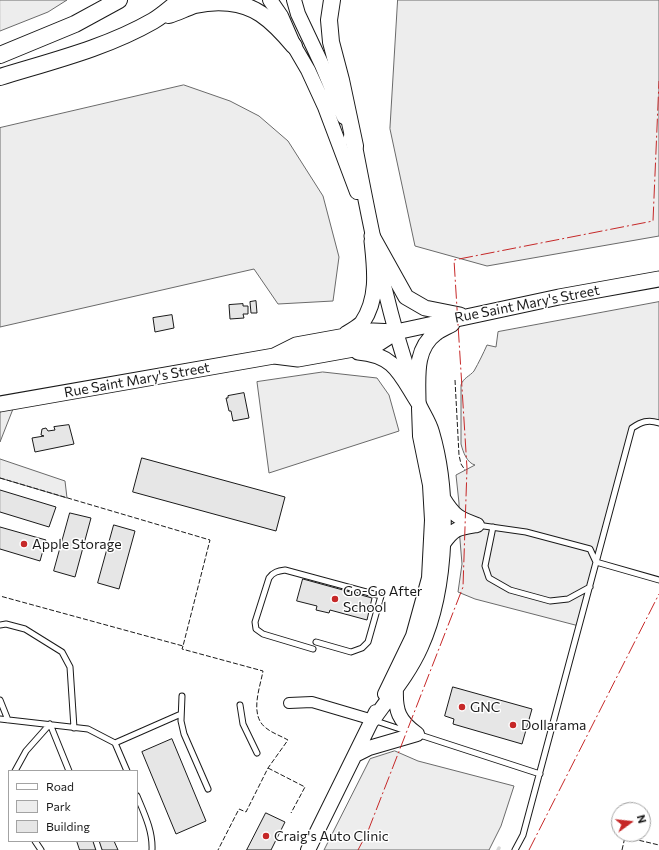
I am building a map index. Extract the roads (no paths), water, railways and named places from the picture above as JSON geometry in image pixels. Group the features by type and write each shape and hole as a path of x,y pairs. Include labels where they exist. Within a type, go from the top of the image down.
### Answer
{"highway":[{"path":"0,55 75,24 119,0"},
{"path":"154,20 180,0"},
{"path":"332,0 329,20 331,42 342,80 355,146"},
{"path":"0,77 73,55 108,42 154,20 196,5 217,2 240,4 260,13 277,27 294,46"}],"main road":[{"path":"270,0 281,16 294,46 308,70 325,107 372,236 406,297 425,308 467,316"},
{"path":"294,0 298,14 322,65 355,146 372,236 396,332 418,402"},
{"path":"372,236 376,278 372,304 361,324 344,343 382,357 393,364 418,402 432,431 440,472 443,498 443,544 440,576 428,628 422,646 406,676 372,720"},
{"name":"Rue Saint Mary's Street","path":"0,404 274,356 296,345 344,343 374,331 396,332 559,297 659,279"},
{"path":"308,850 413,636 428,578 432,520 430,485 420,436 418,368 422,348 435,333 467,316"},
{"path":"443,498 451,511 460,518 477,525"},
{"path":"443,544 450,534 459,528 477,525"},
{"path":"396,689 396,703 399,714 405,725 417,734"},
{"path":"355,755 370,748 417,734"}],"street":[{"path":"289,703 312,702 372,720"}],"lane":[{"path":"515,850 523,835 540,774 632,428 641,422 653,421 659,423"},
{"path":"477,525 526,532 590,549 596,562 659,580"},
{"path":"493,527 485,566 489,578 510,590 550,601 568,600 590,587"},
{"path":"313,649 263,634 256,629 255,622 269,578 272,574 285,570 380,596 368,642 362,648 351,652 316,642"},
{"path":"0,625 6,624 25,630 62,652 70,667 74,728"},
{"path":"182,696 184,734 208,789"},
{"path":"0,700 8,720"},
{"path":"240,705 243,724 257,752"},
{"path":"115,743 182,714"},
{"path":"0,719 50,724 88,730 115,743 127,770"},
{"path":"372,720 540,774"},
{"path":"16,770 26,751 50,724"},
{"path":"50,724 69,770"},
{"path":"138,798 149,824 153,842 152,850"}],"place":[{"name":"Apple Storage","path":"24,544"},
{"name":"Go-Go After School","path":"335,599"},
{"name":"GNC","path":"462,707"},
{"name":"Dollarama","path":"513,725"},
{"name":"Craig's Auto Clinic","path":"266,836"}]}
